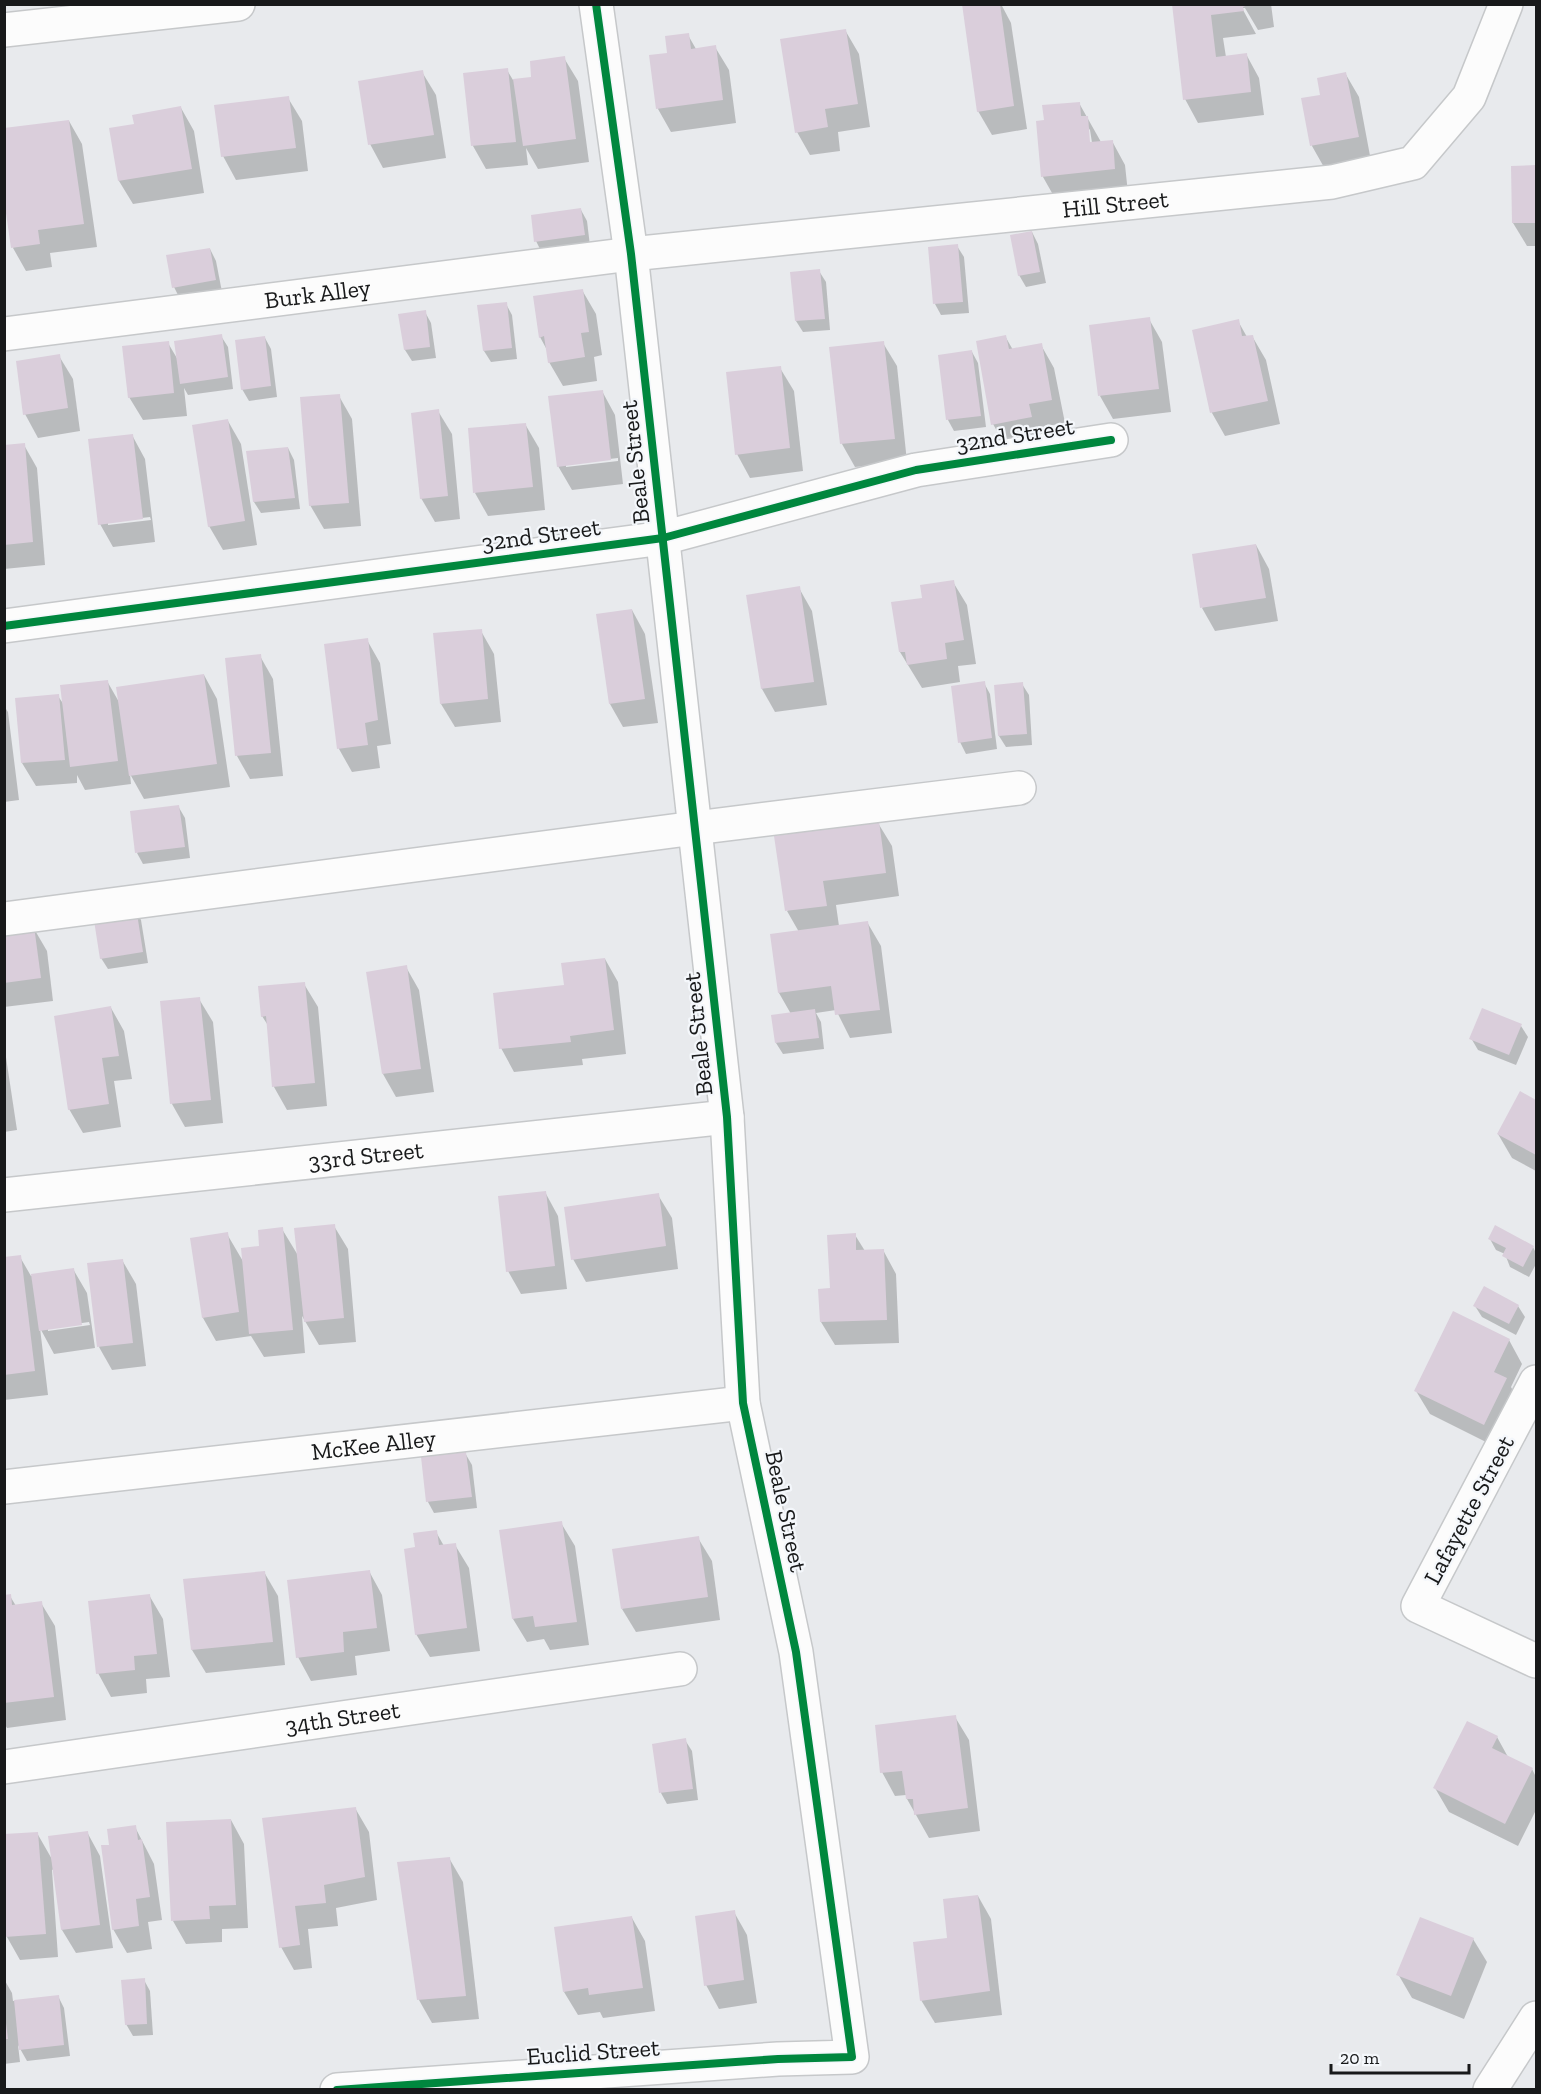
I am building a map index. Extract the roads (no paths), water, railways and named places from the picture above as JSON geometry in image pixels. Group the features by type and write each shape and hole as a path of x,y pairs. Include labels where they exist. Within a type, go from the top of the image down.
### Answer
{"street":[{"path":"4,30 238,4"},
{"name":"Beale Street","path":"596,4 631,254 727,1117 743,1403 796,1652 852,2057"},
{"name":"Hill Street","path":"631,254 1332,182 1413,163 1469,97 1506,4"},
{"name":"Burk Alley","path":"4,334 631,254"},
{"name":"32nd Street","path":"4,626 663,538 916,470 1111,440"},
{"path":"4,919 695,828 1019,788"},
{"name":"33rd Street","path":"4,1195 727,1117"},
{"name":"Lafayette Street","path":"1536,1382 1418,1606 1536,1661"},
{"name":"McKee Alley","path":"4,1486 743,1403"},
{"name":"34th Street","path":"4,1767 680,1669"},
{"path":"1490,2090 1536,2018"},
{"name":"Euclid Street","path":"337,2090 766,2060 852,2057"}]}
